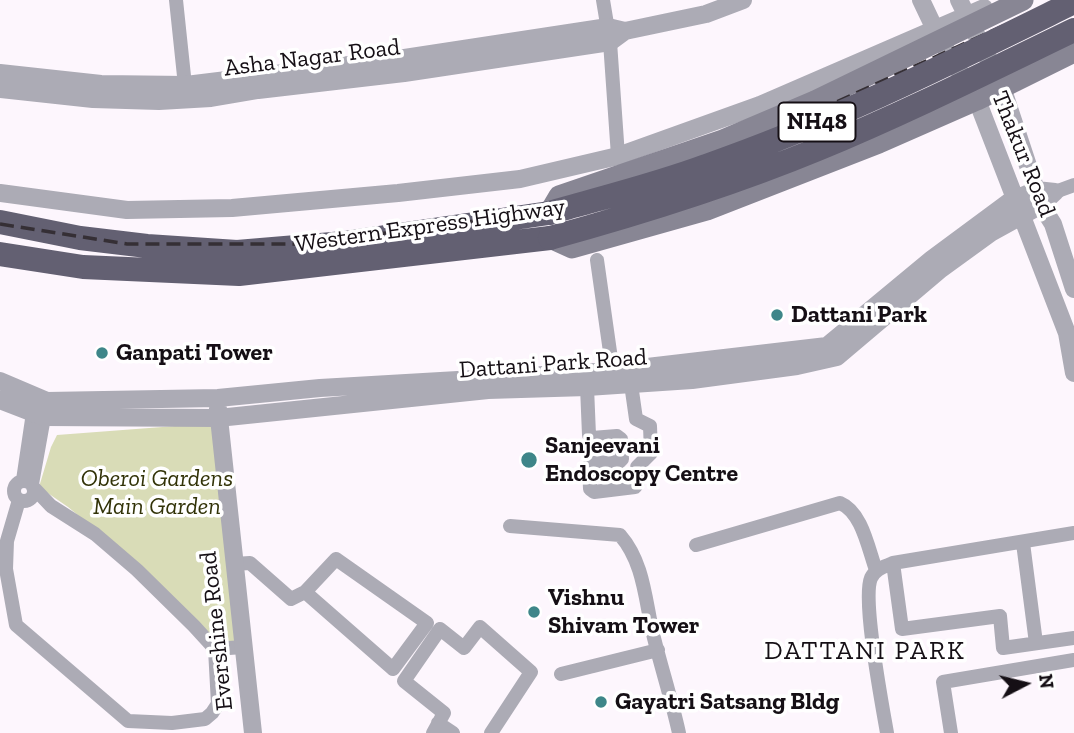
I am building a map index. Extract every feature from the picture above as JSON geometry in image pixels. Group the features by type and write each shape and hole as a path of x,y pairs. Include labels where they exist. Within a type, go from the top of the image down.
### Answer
{"highway":[{"name":"Western Express Highway","path":"0,222 80,238 237,252 344,243 549,213 706,167 788,135 993,42 1074,2"},
{"name":"Western Express Highway","path":"5,257 83,267 239,274 550,238 640,212 805,154 1074,30"}],"main road":[{"path":"549,213 559,196 723,140 815,101 937,35 965,13 1023,0"},
{"path":"550,238 572,248 707,210 879,143 977,100 1074,52"}],"street":[{"path":"176,0 186,92"},
{"path":"603,0 614,33 618,156"},
{"name":"Asha Nagar Road","path":"0,89 93,99 186,92 398,59 614,33 706,14 743,0"},
{"name":"Thakur Road","path":"920,0 937,35 977,100 1067,333 1074,373"},
{"path":"965,13 1002,0"},
{"name":"Thakur Road","path":"965,13 1002,88 1039,197 1054,224 1074,289"},
{"path":"0,193 127,210 232,208 398,194 520,178 618,156 760,105 937,35"},
{"name":"Asha Nagar Road","path":"0,73 186,92"},
{"name":"Dattani Park Road","path":"487,384 587,387 619,380 831,352 936,264 992,232 1018,207 1074,185"},
{"path":"587,387 589,435 592,438 617,436 621,439 622,459 619,462 591,463 590,489 594,492 635,487 638,483 637,467 651,453 650,426 636,419 619,380 597,260"},
{"name":"Dattani Park Road","path":"0,381 40,407 212,398 321,397 487,384 619,380"},
{"name":"Dattani Park Road","path":"0,400 40,407 212,417 321,397"},
{"name":"Evershine Road","path":"212,398 230,648 241,733"},
{"path":"29,484 51,506 95,534 194,625 230,648 218,704 205,719 172,723 128,721 16,625 6,569 7,541 19,500 30,499 34,494 29,484 40,407"},
{"name":"Evershine Road","path":"212,417 234,565 230,648 253,733"},
{"path":"696,545 840,503 849,506 855,515 876,570"},
{"path":"510,526 620,535 629,545 639,565 679,733"},
{"path":"887,733 868,602 870,580 876,570 893,563 1074,533"},
{"path":"1023,543 1037,643"},
{"path":"234,565 250,562 291,599 305,592 336,559 427,623 393,669 305,592"},
{"path":"893,563 902,629 1000,617 1003,648 1074,638"},
{"path":"453,733 436,728 444,713 404,681 440,629 464,648 480,628 531,672 491,733"},
{"path":"561,674 658,650"},
{"path":"951,733 943,682 1074,660"}],"green space":[{"name":"Oberoi Gardens Main Garden","path":"215,423 241,647 219,645 90,525 39,487 57,435"}],"railway":[{"path":"0,224 127,244 304,244 497,218 619,188 742,145 1060,0"}],"place":[{"name":"Dattani Park","path":"777,315"},
{"name":"Ganpati Tower","path":"102,353"},
{"name":"Sanjeevani Endoscopy Centre","path":"529,460"},
{"name":"Vishnu Shivam Tower","path":"534,612"},
{"name":"Gayatri Satsang Bldg","path":"601,702"}],"district":[{"name":"DATTANI PARK","path":"865,652"}]}
